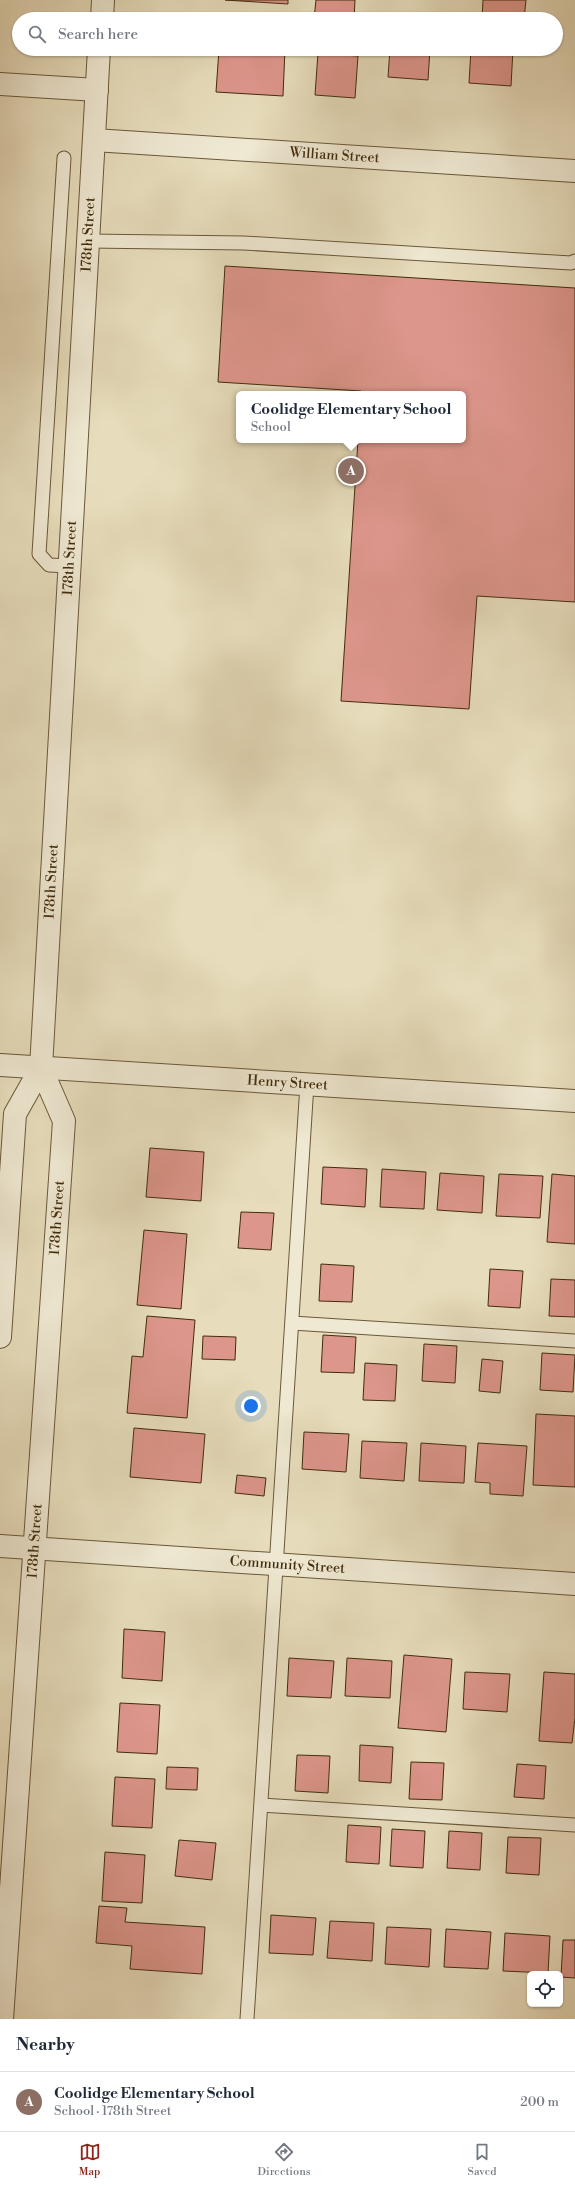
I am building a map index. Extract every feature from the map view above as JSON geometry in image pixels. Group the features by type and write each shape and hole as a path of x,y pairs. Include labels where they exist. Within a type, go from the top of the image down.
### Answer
{"street":[{"path":"102,12 103,0"},
{"name":"178th Street","path":"0,1337 15,1114 41,1068 99,56"},
{"path":"0,84 97,90"},
{"name":"William Street","path":"94,140 575,171"},
{"name":"Henry Street","path":"0,1065 575,1101"},
{"name":"178th Street","path":"2,2019 64,1121 41,1068"},
{"name":"Community Street","path":"0,1546 575,1584"}],"lane":[{"path":"64,158 39,554 49,565 69,566"},
{"path":"88,241 244,243 571,263 575,261"},
{"path":"246,2019 307,1084"},
{"path":"292,1323 575,1341"},
{"path":"260,1805 575,1825"}],"building":[{"path":"225,0 288,0 288,4"},
{"path":"316,0 355,0 354,12 315,12"},
{"path":"483,0 526,0 525,12 482,12"},
{"path":"219,56 285,56 283,96 216,92"},
{"path":"318,56 358,56 355,98 315,95"},
{"path":"390,56 430,56 428,80 388,77"},
{"path":"471,56 513,56 511,86 469,83"},
{"path":"225,266 575,288 575,602 477,596 469,709 341,701 358,443 466,443 466,391 361,391 218,382"},
{"path":"150,1148 204,1152 201,1201 146,1197"},
{"path":"323,1167 367,1169 365,1207 321,1204"},
{"path":"382,1169 426,1172 424,1209 380,1207"},
{"path":"440,1173 484,1176 482,1213 437,1210"},
{"path":"499,1174 543,1176 540,1218 496,1216"},
{"path":"552,1174 575,1176 575,1244 547,1242"},
{"path":"241,1212 274,1213 271,1250 238,1248"},
{"path":"144,1230 187,1234 181,1309 137,1305"},
{"path":"321,1264 354,1266 352,1302 319,1301"},
{"path":"490,1269 523,1271 520,1308 488,1306"},
{"path":"551,1279 575,1280 575,1317 549,1316"},
{"path":"147,1316 195,1320 187,1418 127,1413 132,1356 143,1357"},
{"path":"323,1335 356,1337 354,1373 321,1372"},
{"path":"203,1336 236,1337 235,1360 202,1359"},
{"path":"424,1344 457,1346 455,1383 422,1381"},
{"path":"542,1353 575,1355 573,1392 540,1390"},
{"path":"482,1359 503,1361 500,1393 479,1391"},
{"path":"365,1363 397,1365 395,1401 363,1400"},
{"path":"536,1414 575,1416 575,1487 533,1485"},
{"path":"134,1428 205,1434 201,1483 130,1477"},
{"path":"304,1432 349,1434 346,1472 302,1469"},
{"path":"362,1441 407,1443 404,1481 360,1478"},
{"path":"421,1443 466,1446 464,1483 419,1481"},
{"path":"478,1443 527,1446 523,1496 490,1494 490,1483 475,1482"},
{"path":"237,1475 266,1478 264,1496 235,1493"},
{"path":"124,1629 165,1632 162,1681 122,1678"},
{"path":"404,1655 452,1659 446,1732 398,1728"},
{"path":"289,1658 334,1661 331,1698 287,1696"},
{"path":"347,1658 392,1661 390,1698 345,1696"},
{"path":"465,1672 510,1674 507,1712 463,1709"},
{"path":"544,1672 575,1674 575,1718 572,1743 539,1741"},
{"path":"120,1703 160,1705 157,1754 117,1752"},
{"path":"360,1745 393,1747 391,1783 359,1781"},
{"path":"297,1755 330,1756 328,1793 295,1791"},
{"path":"411,1762 444,1763 442,1800 409,1799"},
{"path":"517,1764 546,1766 544,1799 514,1797"},
{"path":"167,1767 198,1768 197,1790 166,1789"},
{"path":"115,1777 155,1779 152,1828 112,1826"},
{"path":"348,1825 381,1827 379,1864 346,1862"},
{"path":"392,1829 425,1831 423,1868 390,1866"},
{"path":"449,1831 482,1833 480,1870 447,1868"},
{"path":"508,1837 541,1838 539,1875 506,1873"},
{"path":"179,1840 216,1843 212,1880 175,1876"},
{"path":"105,1852 145,1855 142,1903 102,1901"},
{"path":"99,1906 127,1908 125,1922 205,1927 202,1974 130,1969 132,1946 96,1943"},
{"path":"271,1915 316,1918 313,1955 269,1953"},
{"path":"330,1921 374,1923 372,1961 327,1958"},
{"path":"387,1927 431,1929 429,1967 385,1964"},
{"path":"446,1929 491,1932 488,1969 444,1967"},
{"path":"505,1933 550,1936 548,1971 503,1971"},
{"path":"563,1940 575,1940 575,1978 563,1977 563,1971 561,1971"}],"place":[{"name":"Coolidge Elementary School","path":"351,471"}]}
